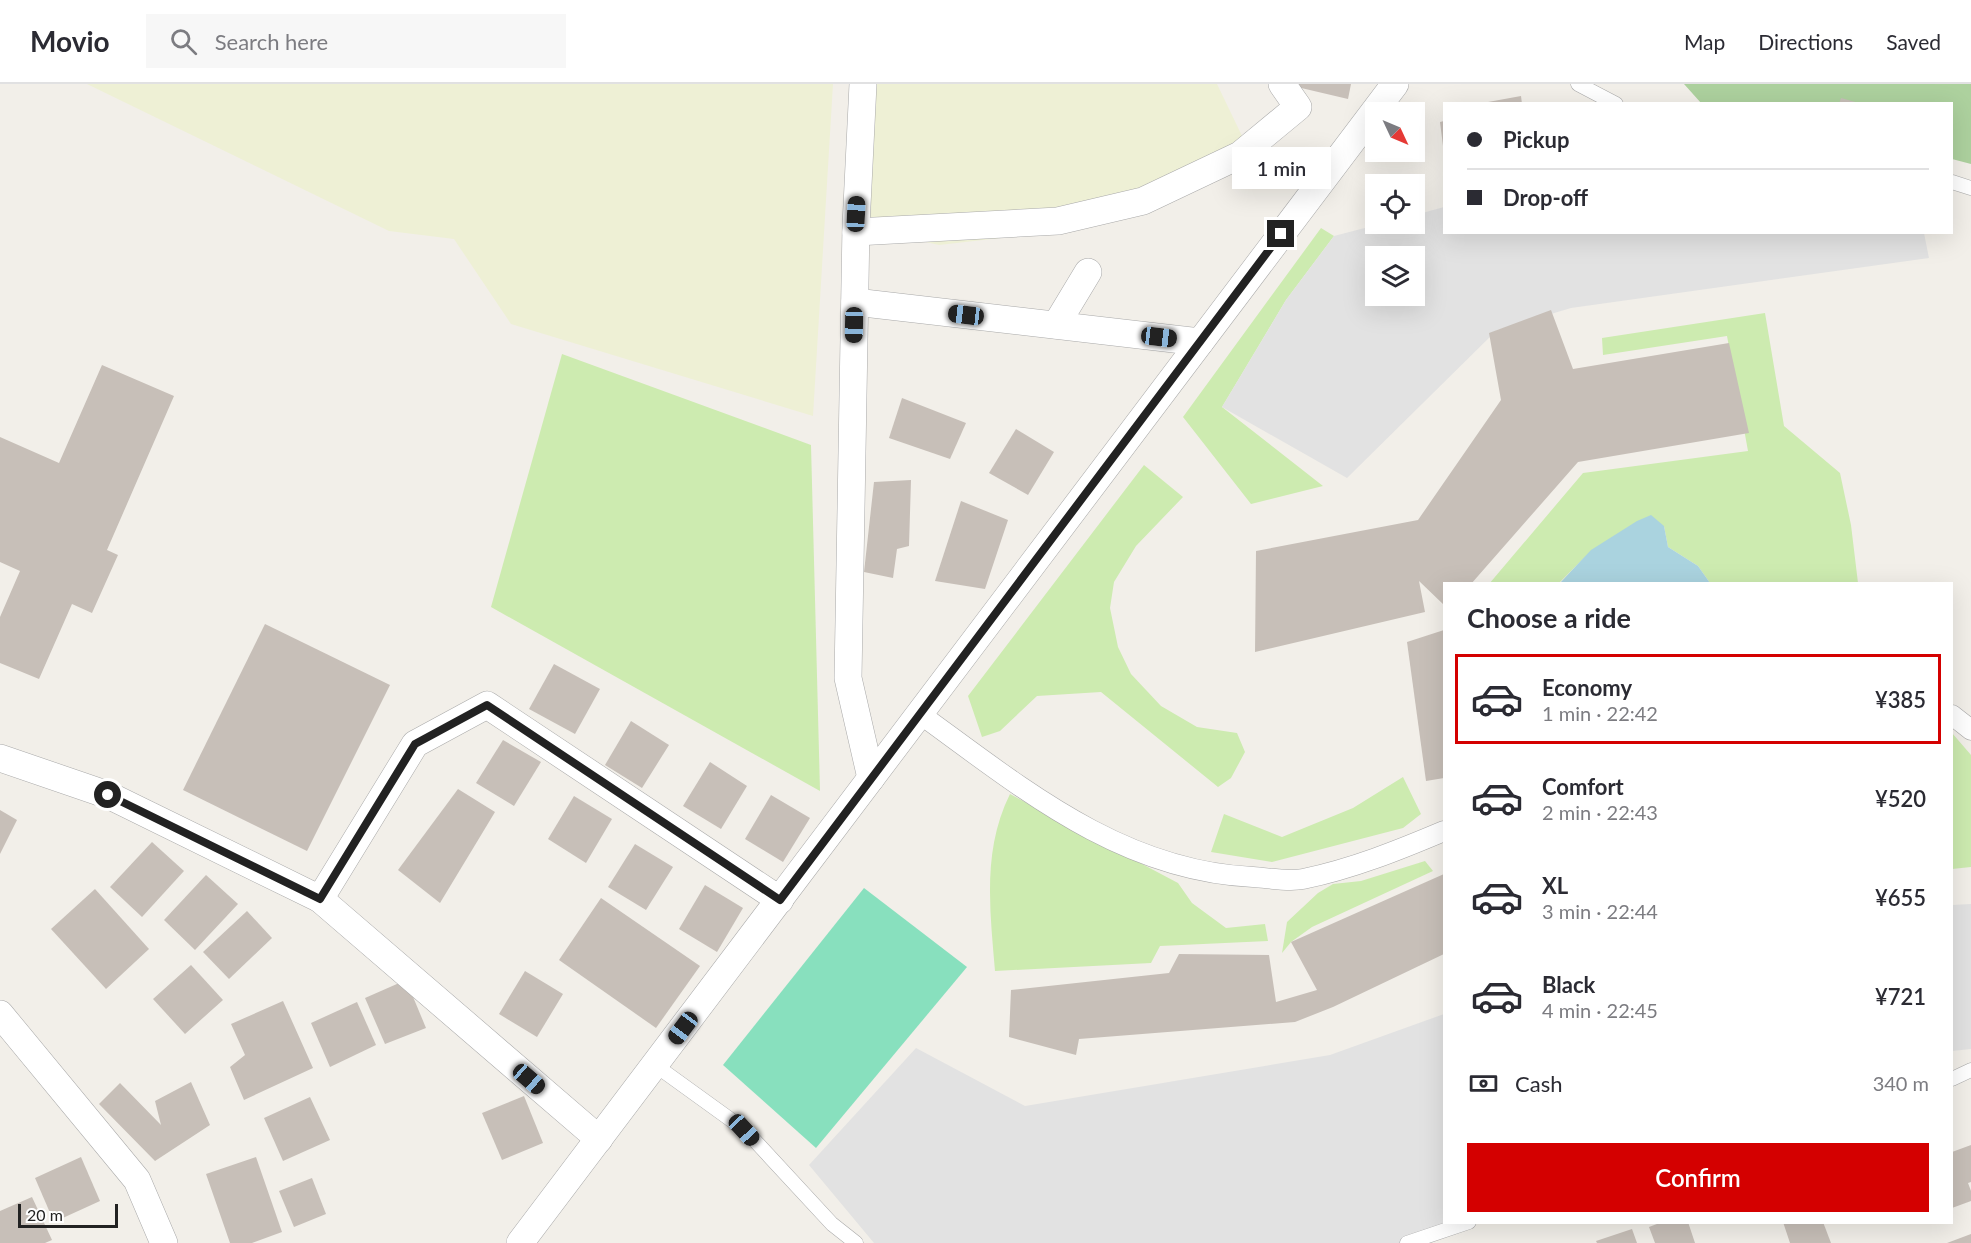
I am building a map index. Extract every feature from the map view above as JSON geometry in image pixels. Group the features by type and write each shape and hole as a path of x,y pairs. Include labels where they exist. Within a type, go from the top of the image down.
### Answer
{"street":[{"path":"863,84 856,232 848,678 871,778"},
{"path":"856,232 1058,221 1143,201 1240,155 1298,107 1282,84"},
{"path":"520,1243 1395,84"},
{"path":"1056,326 1088,272"},
{"path":"855,302 1200,342"},
{"path":"320,899 415,744 487,705 780,900"},
{"path":"921,714 1044,803 1100,836 1161,861 1229,876 1300,880 1383,856 1443,831"},
{"path":"1953,716 1971,730"},
{"path":"0,758 108,795 320,899 599,1139"},
{"path":"0,1014 137,1180 164,1243"}],"lane":[{"path":"1578,84 1612,102"},
{"path":"1953,182 1971,188"},
{"path":"656,1065 744,1130 832,1224 856,1243"},
{"path":"1953,1079 1971,1070"},
{"path":"1407,1243 1463,1224"}],"green space":[{"path":"87,84 833,84 813,416 511,324 454,239 389,231"},
{"path":"876,84 1217,84 1243,138 1062,231 939,245 856,226"},
{"path":"1684,84 1971,84 1971,164 1953,159 1953,102 1700,102"},
{"path":"1321,228 1334,236 1286,300 1222,407 1323,486 1251,504 1183,417"},
{"path":"1765,313 1784,426 1840,473 1851,525 1858,582 1709,582 1698,566 1668,547 1664,526 1592,550 1560,582 1491,582 1583,473 1748,451 1727,336 1603,355 1602,338"},
{"path":"562,354 811,445 820,791 491,607"},
{"path":"1144,465 1183,497 1136,546 1114,582 1110,608 1118,647 1131,674 1161,706 1197,727 1237,733 1245,752 1231,778 1218,787 1101,692 1037,696 1000,731 982,737 968,696"},
{"path":"1953,734 1971,755 1971,867 1953,869"},
{"path":"1403,777 1421,814 1403,828 1272,862 1211,852 1224,814 1282,837 1353,808"},
{"path":"1010,794 1178,883 1192,903 1226,928 1265,924 1268,941 1160,946 1151,963 995,971 990,881 995,837"},
{"path":"1425,861 1433,871 1312,927 1291,942 1282,953 1287,922 1318,893 1333,884 1361,881"},
{"path":"864,888 967,967 816,1148 723,1065"}],"shaded area":[{"path":"1443,207 1443,234 1924,234 1929,258 1571,308 1497,330 1347,478 1222,407 1286,300 1334,236 1365,228 1365,234 1425,234 1425,212"},
{"path":"1971,904 1971,1049 1953,1051 1953,905"},
{"path":"1443,1014 1443,1224 1461,1224 1407,1243 874,1243 809,1165 916,1048 1025,1106 1330,1055"}],"water":[{"path":"1651,515 1664,526 1668,547 1698,566 1709,582 1561,582 1591,550 1637,521"}],"building":[{"path":"1297,84 1351,84 1348,99 1297,87"},
{"path":"1521,96 1522,102 1488,102"},
{"path":"1841,98 1855,102 1840,102"},
{"path":"1443,121 1443,146 1440,122"},
{"path":"1551,310 1573,369 1729,343 1749,433 1578,462 1473,582 1443,582 1443,604 1419,581 1425,612 1255,652 1256,551 1418,520 1501,400 1489,333"},
{"path":"102,365 174,396 107,550 118,555 92,613 72,604 39,679 0,663 0,617 20,571 0,562 0,437 59,463"},
{"path":"902,398 966,423 950,459 889,438"},
{"path":"1016,429 1054,452 1028,495 989,473"},
{"path":"911,480 909,546 897,549 893,578 864,572 874,482"},
{"path":"961,501 1008,520 985,589 935,581"},
{"path":"265,624 390,685 307,851 183,790"},
{"path":"1443,630 1443,778 1426,781 1407,642"},
{"path":"554,664 600,689 575,734 529,709"},
{"path":"631,721 669,745 642,788 605,765"},
{"path":"503,740 541,762 514,806 476,783"},
{"path":"710,762 747,786 721,829 683,806"},
{"path":"458,789 495,812 440,903 398,870"},
{"path":"771,795 810,818 783,862 745,839"},
{"path":"574,796 612,819 586,863 548,839"},
{"path":"0,810 17,820 0,854"},
{"path":"152,842 184,871 142,917 110,887"},
{"path":"635,844 673,867 646,910 608,887"},
{"path":"1443,874 1443,954 1333,1007 1295,1022 1079,1039 1076,1055 1009,1037 1011,990 1169,973 1179,954 1269,955 1276,1002 1317,990 1291,942"},
{"path":"206,875 238,904 195,950 164,920"},
{"path":"705,885 743,908 717,952 679,929"},
{"path":"95,889 149,949 106,989 51,929"},
{"path":"601,898 700,966 656,1028 559,960"},
{"path":"247,911 272,938 229,979 203,952"},
{"path":"191,965 223,1000 185,1034 153,999"},
{"path":"525,971 563,994 537,1037 499,1014"},
{"path":"406,980 426,1028 385,1044 365,998"},
{"path":"283,1001 313,1068 244,1100 230,1067 245,1055 231,1024"},
{"path":"357,1002 376,1045 330,1067 311,1023"},
{"path":"191,1082 210,1125 155,1161 99,1104 120,1083 161,1125 155,1101"},
{"path":"524,1096 543,1143 502,1160 482,1113"},
{"path":"310,1097 330,1140 283,1161 264,1118"},
{"path":"1971,1145 1971,1182 1968,1183 1971,1201 1953,1208 1953,1152"},
{"path":"81,1157 100,1201 54,1222 35,1178"},
{"path":"256,1157 282,1232 252,1243 230,1243 206,1174"},
{"path":"312,1178 326,1214 294,1227 279,1191"},
{"path":"32,1197 52,1240 45,1243 0,1243 0,1211"},
{"path":"1657,1224 1689,1224 1695,1243 1655,1243 1649,1227"},
{"path":"1784,1224 1824,1224 1831,1243 1790,1243"},
{"path":"1632,1229 1637,1243 1597,1243 1596,1241"},
{"path":"1971,1234 1971,1243 1947,1243"}],"route":[{"path":"108,795 320,899 415,744 487,705 780,900 1281,234"}]}
